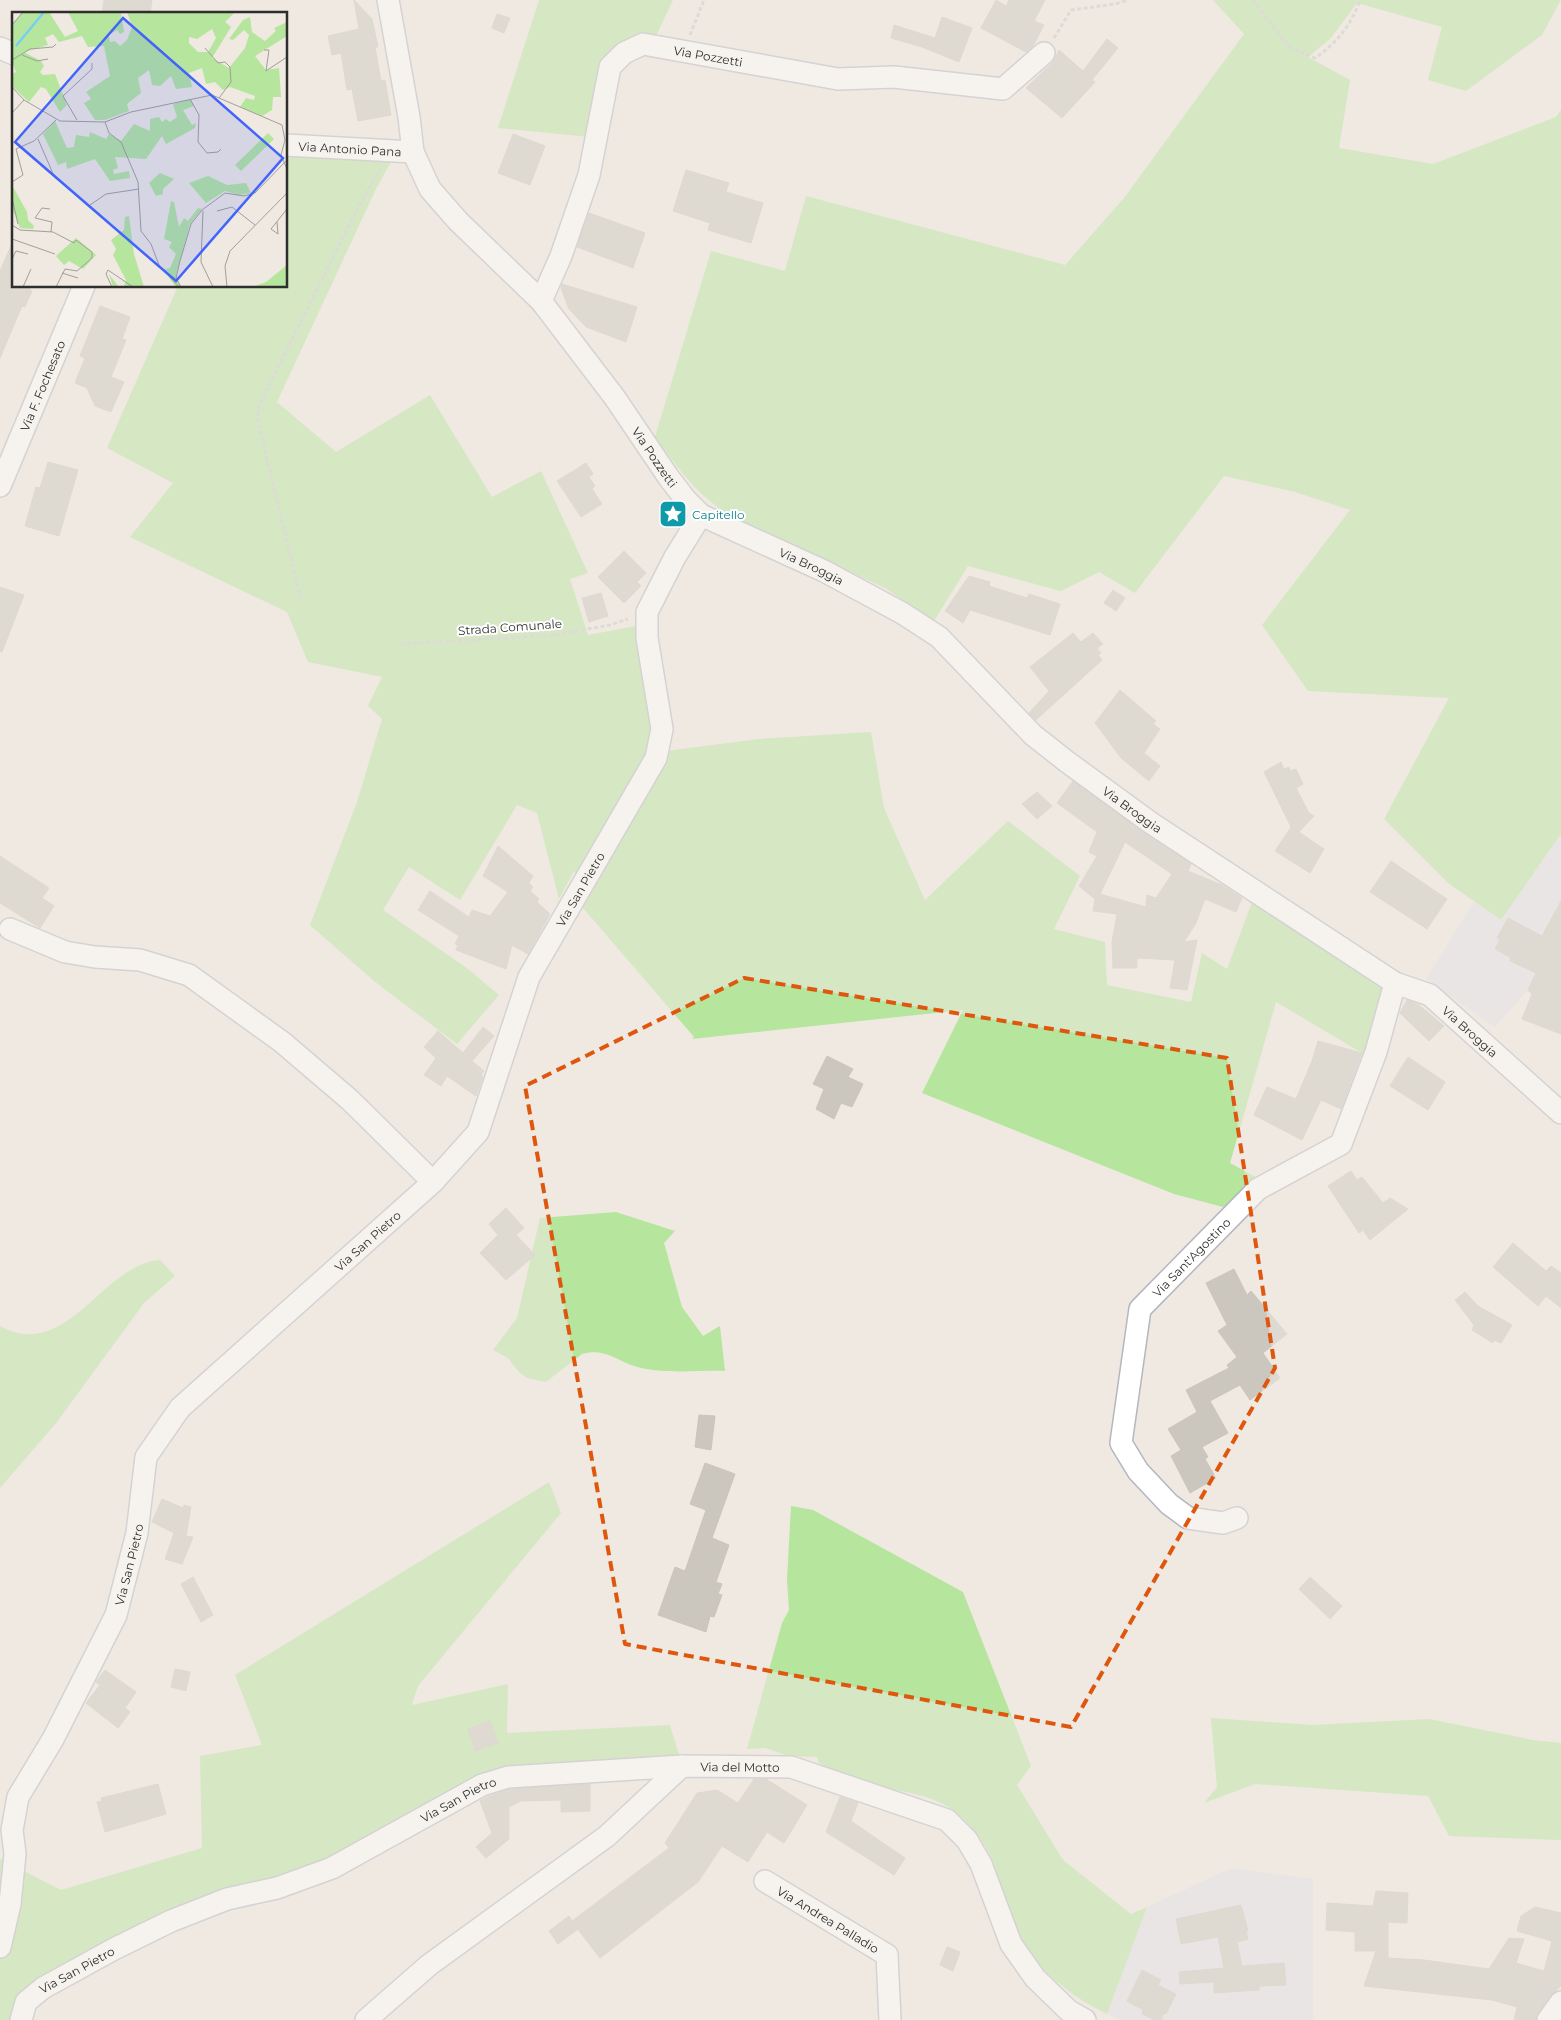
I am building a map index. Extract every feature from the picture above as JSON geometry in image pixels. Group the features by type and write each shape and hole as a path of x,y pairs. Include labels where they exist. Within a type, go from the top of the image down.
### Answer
{"street":[{"name":"Via Pozzetti","path":"388,0 409,117 413,152 430,189 458,221 541,301 615,398 669,478 686,500 701,514"},
{"name":"Via Pozzetti","path":"541,301 561,256 589,175 610,67 624,52 643,44 838,79 894,77 1003,89 1044,53"},
{"path":"0,48 12,53"},
{"name":"Via Antonio Pana","path":"288,145 413,152"},
{"name":"Via F. Fochesato","path":"0,486 83,288"},
{"name":"Via San Pietro","path":"0,1947 10,1904 16,1854 12,1830 18,1797 53,1739 116,1614 137,1533 146,1456 180,1408 433,1182 478,1132 529,977 656,758 662,729 648,638 647,612 675,557 701,514"},
{"name":"Via Broggia","path":"701,514 824,572 902,613 939,637 1033,735 1066,761 1151,823 1395,983 1430,995 1561,1113"},
{"path":"10,929 65,952 95,957 140,960 190,975 282,1042 350,1100 433,1182"},
{"name":"Via Sant'Agostino","path":"1237,1518 1223,1523 1188,1518 1169,1504 1138,1471 1121,1444 1140,1309 1258,1189 1340,1144 1376,1052 1395,983"},
{"name":"Via San Pietro","path":"21,2020 26,2002 43,1988 114,1949 171,1921 227,1899 278,1888 332,1868 482,1785 508,1777 682,1766"},
{"name":"Via del Motto","path":"366,2020 429,1965 607,1836 682,1766 791,1767 947,1820 967,1840 981,1864 1010,1944 1034,1978 1069,2012 1085,2020"},
{"name":"Via Andrea Palladio","path":"765,1880 887,1955 890,2020"},
{"path":"1548,2020 1561,2002"}],"path":[{"path":"682,52 704,0"},
{"path":"1044,53 1071,10 1115,4 1128,0"},
{"path":"1253,0 1290,47 1315,58 1328,49 1353,18 1360,0"},
{"path":"301,599 257,418 261,401 355,213 391,151"},
{"name":"Strada Comunale","path":"400,644 555,635 610,625 647,612"}],"highlighted area":[{"path":"744,978 1227,1058 1275,1368 1071,1727 625,1644 525,1086"}],"shaded area":[{"path":"1561,834 1561,1008 1528,990 1495,1027 1426,979 1474,901 1501,920"},
{"path":"1231,1868 1313,1879 1313,2020 1120,2020 1107,2014 1147,1907"}],"green space":[{"path":"539,0 673,0 656,36 616,58 590,137 498,128"},
{"path":"1213,0 1561,0 1542,35 1466,91 1428,80 1442,27 1357,3 1331,38 1308,57 1350,80 1339,148 1433,164 1556,117 1561,110 1561,834 1501,920 1448,883 1384,819 1449,698 1308,691 1262,625 1350,510 1295,492 1224,476 1135,593 1099,572 1061,591 968,566 934,621 885,588 737,520 723,511 691,483 655,437 711,251 785,271 806,196 1065,265 1124,198 1244,34"},
{"path":"288,150 396,153 376,189 277,402 336,452 430,395 492,497 541,471 588,573 570,579 588,635 646,624 666,751 759,739 871,732 884,808 925,900 1008,821 1080,876 1054,929 1105,942 1107,985 1191,1002 1202,953 1227,969 1255,894 1398,984 1374,1060 1276,1002 1230,1163 1263,1181 1223,1207 1174,1194 922,1093 963,1010 692,1039 694,1037 571,894 579,878 574,871 559,899 537,813 517,805 460,900 409,867 383,910 468,969 499,995 457,1044 374,981 310,925 357,802 382,719 368,706 382,677 308,662 287,612 130,537 173,483 107,448 177,288 288,288"},
{"path":"616,1212 675,1231 664,1243 682,1307 703,1336 720,1326 725,1371 653,1370 631,1365 601,1353 589,1352 582,1354 546,1382 527,1378 518,1371 508,1358 493,1350 517,1318 540,1218"},
{"path":"160,1260 175,1276 144,1303 57,1422 0,1488 0,1326 24,1334 45,1332 65,1322 120,1277 139,1266"},
{"path":"549,1482 561,1513 418,1686 412,1705 508,1684 507,1733 670,1725 680,1758 526,1765 503,1768 393,1833 48,1980 20,2020 0,2020 0,1859 61,1890 202,1848 200,1756 262,1745 235,1675"},
{"path":"791,1506 813,1510 963,1592 1031,1766 1017,1785 1063,1860 1131,1914 1147,1907 1107,2014 1073,1994 1058,1982 1043,1969 1019,1939 1002,1899 997,1873 987,1849 972,1828 950,1808 917,1794 856,1780 819,1763 817,1757 789,1756 765,1748 747,1749 782,1623 789,1610 787,1580"},
{"path":"1211,1718 1312,1725 1429,1719 1533,1740 1561,1743 1561,1840 1449,1836 1428,1796 1255,1784 1204,1803 1217,1787"}],"building":[{"path":"104,0 152,0 150,12 102,12"},
{"path":"354,0 372,19 378,47 375,47 381,81 385,80 391,115 358,121 352,89 347,90 341,53 332,55 328,36 359,29"},
{"path":"996,0 1006,6 1009,0 1045,0 1034,21 1044,25 1033,46 1026,52 981,28"},
{"path":"497,14 510,18 504,33 492,28"},
{"path":"942,17 972,28 959,62 922,47 891,38 894,25 935,38"},
{"path":"1107,39 1118,48 1092,80 1095,82 1062,118 1026,88 1053,62 1059,50 1083,71"},
{"path":"513,134 545,146 530,185 498,173"},
{"path":"686,170 729,183 726,192 763,203 751,243 708,230 710,223 673,211"},
{"path":"589,213 645,233 633,268 577,247"},
{"path":"12,244 12,288 30,288 29,290 32,291 25,307 22,306 0,358 0,271"},
{"path":"562,284 637,307 626,342 586,327 569,309 561,288"},
{"path":"100,306 130,317 122,339 126,340 111,377 124,382 111,412 95,406 87,388 75,383 85,358 80,356"},
{"path":"48,462 78,470 59,536 25,526 36,487 40,488"},
{"path":"586,463 593,474 589,477 595,486 592,489 602,504 581,517 557,481"},
{"path":"624,551 646,573 637,582 641,586 624,603 598,577"},
{"path":"969,576 990,582 989,586 1027,598 1029,594 1060,604 1050,635 970,610 963,623 945,611"},
{"path":"0,587 24,595 2,652 0,651"},
{"path":"1113,590 1125,598 1116,611 1104,603"},
{"path":"601,593 608,616 589,622 582,598"},
{"path":"1073,633 1081,642 1093,633 1103,644 1097,648 1101,653 1098,655 1102,660 1036,720 1029,713 1049,691 1030,667"},
{"path":"1120,690 1156,721 1153,724 1160,729 1144,753 1160,766 1149,781 1121,758 1095,723"},
{"path":"1281,762 1284,769 1289,767 1290,771 1296,769 1303,784 1296,788 1309,813 1314,816 1299,832 1324,849 1310,873 1275,851 1291,827 1264,772"},
{"path":"1073,781 1191,864 1188,871 1222,885 1242,898 1236,912 1205,899 1196,923 1184,942 1197,940 1187,990 1170,988 1175,960 1137,958 1137,968 1113,968 1112,942 1117,914 1093,911 1095,899 1079,886 1097,856 1089,852 1097,832 1057,803","holes":["1125,842 1172,874 1156,898 1147,895 1146,907 1100,894"]},
{"path":"1037,792 1052,806 1037,819 1022,804"},
{"path":"498,846 533,876 529,883 533,887 530,891 539,899 537,902 550,914 528,954 512,945 506,969 456,950 458,945 455,944 459,936 418,910 430,891 469,917 472,910 490,916 508,892 483,876"},
{"path":"0,856 49,888 42,898 54,906 40,928 0,903"},
{"path":"1391,861 1447,899 1427,929 1370,892"},
{"path":"1561,901 1561,1034 1522,1019 1532,994 1528,990 1536,973 1510,961 1511,958 1495,949 1500,939 1497,938 1508,918 1542,936"},
{"path":"1407,1000 1419,1005 1444,1026 1429,1041 1400,1013"},
{"path":"483,1027 494,1036 472,1061 484,1071 481,1074 483,1077 476,1096 447,1076 441,1086 424,1075 436,1058 424,1047 438,1031 463,1053"},
{"path":"1318,1041 1362,1053 1341,1109 1321,1100 1302,1140 1254,1115 1267,1087 1296,1099"},
{"path":"827,1056 853,1069 848,1077 863,1084 852,1107 841,1103 834,1119 816,1109 824,1089 813,1084"},
{"path":"1408,1057 1445,1082 1428,1110 1390,1086"},
{"path":"1351,1171 1357,1180 1362,1177 1383,1203 1390,1198 1408,1209 1370,1240 1363,1230 1359,1233 1328,1186"},
{"path":"506,1208 524,1228 516,1235 535,1255 506,1280 480,1253 498,1235 489,1224"},
{"path":"1513,1243 1546,1271 1551,1266 1561,1273 1561,1308 1546,1296 1538,1306 1493,1267"},
{"path":"1234,1269 1247,1295 1251,1291 1287,1334 1263,1353 1280,1378 1250,1400 1240,1385 1210,1401 1228,1433 1202,1447 1208,1457 1205,1459 1216,1478 1190,1493 1171,1456 1181,1450 1168,1429 1197,1412 1186,1390 1229,1368 1227,1365 1237,1357 1218,1331 1227,1325 1206,1283"},
{"path":"1465,1292 1478,1306 1512,1325 1501,1343 1494,1340 1493,1343 1472,1330 1474,1325 1455,1300"},
{"path":"699,1415 715,1416 711,1450 695,1447"},
{"path":"705,1463 735,1474 712,1538 729,1545 716,1582 722,1584 718,1594 722,1595 714,1617 710,1616 706,1632 658,1615 675,1567 685,1571 706,1510 690,1504"},
{"path":"162,1499 183,1508 184,1505 191,1507 186,1536 193,1537 182,1564 165,1559 174,1533 152,1522"},
{"path":"193,1577 213,1615 201,1622 181,1584"},
{"path":"1310,1577 1342,1606 1330,1619 1299,1589"},
{"path":"175,1669 190,1672 186,1691 171,1687"},
{"path":"105,1670 136,1692 125,1708 130,1712 118,1728 86,1703 100,1685 96,1682"},
{"path":"490,1721 498,1743 475,1751 468,1729"},
{"path":"754,1779 766,1779 807,1805 784,1843 767,1832 748,1862 722,1846 698,1882 600,1958 578,1929 558,1944 549,1931 569,1916 572,1921 669,1848 665,1843 697,1793 717,1790 738,1803"},
{"path":"158,1784 166,1814 105,1832 97,1802 102,1801 101,1798"},
{"path":"590,1784 590,1811 561,1812 561,1800 521,1801 509,1807 509,1839 486,1858 476,1847 492,1833 480,1801 485,1798 510,1789"},
{"path":"840,1797 858,1803 851,1821 905,1858 894,1875 826,1832"},
{"path":"1376,1891 1408,1893 1407,1923 1388,1922 1388,1958 1424,1960 1489,1969 1509,1938 1524,1939 1516,1963 1544,1971 1552,1941 1517,1931 1521,1916 1535,1907 1561,1913 1561,1986 1551,1995 1538,2013 1536,2020 1514,2020 1517,2007 1492,2000 1364,1986 1376,1951 1355,1951 1355,1932 1326,1930 1327,1903 1373,1906"},
{"path":"1241,1905 1248,1931 1246,1931 1248,1939 1237,1942 1242,1966 1284,1963 1286,1985 1259,1986 1259,1990 1214,1993 1214,1982 1180,1984 1179,1972 1224,1968 1218,1937 1181,1944 1176,1919"},
{"path":"947,1947 960,1952 953,1971 940,1965"},
{"path":"1142,1970 1161,1980 1158,1985 1176,1994 1161,2020 1155,2020 1142,2014 1143,2010 1127,2001"}],"place":[{"name":"Capitello","path":"673,514"}]}
